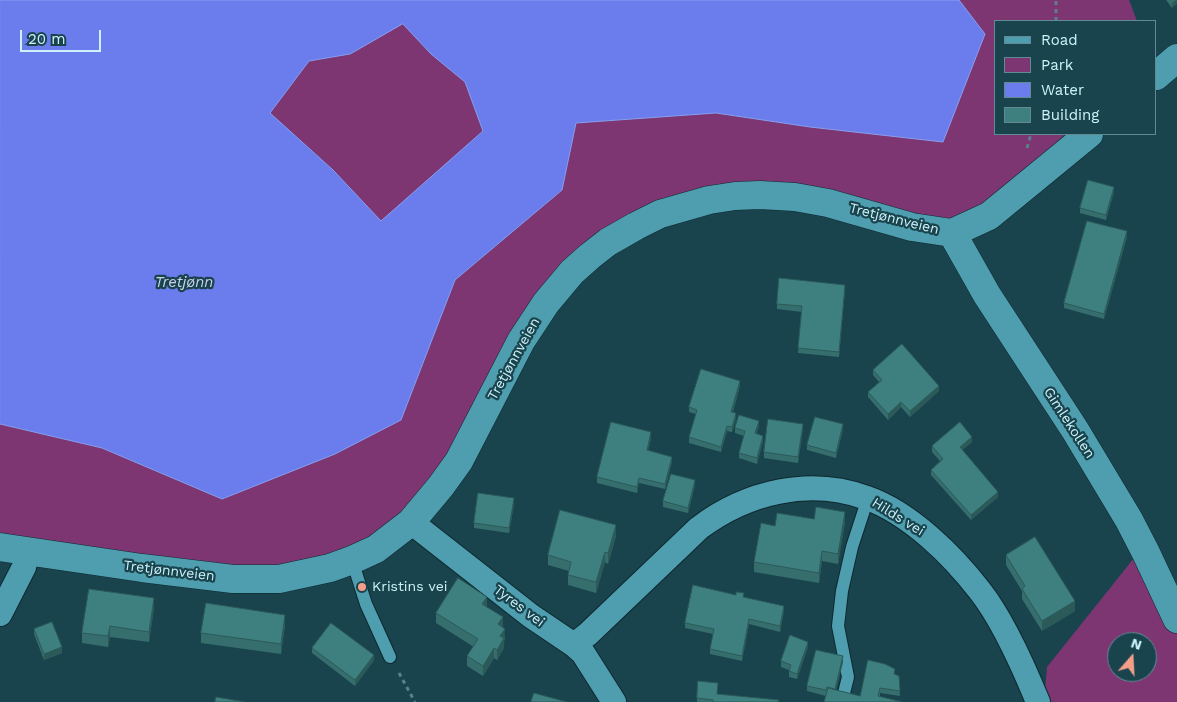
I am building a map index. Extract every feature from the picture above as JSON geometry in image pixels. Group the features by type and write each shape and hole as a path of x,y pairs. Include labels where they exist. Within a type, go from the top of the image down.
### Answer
{"street":[{"path":"1157,75 1177,58"},
{"name":"Tretjønnveien","path":"0,547 142,568 240,579 279,578 330,568 352,560 376,549 411,522 441,486 459,462 521,341 546,303 572,272 608,242 660,214 709,200 735,196 795,197 828,203 912,227 952,233 989,216 1088,135"},
{"name":"Gimlekollen","path":"952,233 1129,520 1177,619"},
{"name":"Hilds vei","path":"574,645 588,634 698,528 716,515 759,496 790,489 833,489 868,498 913,524 977,586 992,608 1027,674 1038,702"},
{"name":"Tyres vei","path":"411,522 531,616 574,645 583,653 614,702"},
{"path":"0,614 24,567 28,551"}],"lane":[{"path":"844,693 848,677 838,626 842,591 852,547 868,498"},
{"path":"352,560 366,604 390,657"}],"path":[{"path":"1056,0 1056,20"},
{"path":"390,657 415,702"}],"green space":[{"path":"959,0 1129,0 1137,20 994,20 994,135 1064,135 972,232 735,184 597,241 428,507 341,576 0,547 0,424 102,448 222,499 401,420 455,280 562,190 576,123 716,113 810,127 985,34"},
{"path":"403,23 431,54 465,82 483,131 381,222 333,170 270,113 309,61 350,54"},
{"path":"1142,548 1177,617 1177,702 1044,702 1047,667"}],"water":[{"name":"Tretjønn","path":"0,0 959,0 985,34 943,142 810,127 716,113 576,123 562,190 455,280 401,420 335,454 222,499 102,448 0,424","holes":["403,24 431,54 465,82 483,131 381,221 333,170 270,113 309,61 350,54"]}],"building":[{"path":"1088,180 1114,187 1106,215 1080,208"},
{"path":"1087,221 1127,231 1104,314 1064,303"},
{"path":"779,278 845,285 839,352 798,348 802,306 777,304"},
{"path":"902,344 939,386 910,411 901,402 888,414 868,392 882,380 873,370"},
{"path":"701,369 740,381 731,412 736,413 732,427 727,426 721,447 689,437 697,410 689,407"},
{"path":"739,415 759,421 755,433 763,436 757,458 739,453 745,431 735,428"},
{"path":"815,417 843,424 836,453 807,445"},
{"path":"768,419 803,424 798,457 764,452"},
{"path":"611,422 651,432 647,450 672,457 665,484 639,478 637,487 597,477"},
{"path":"960,422 972,437 960,447 998,492 971,515 931,470 943,459 932,446"},
{"path":"671,474 695,480 688,508 663,501"},
{"path":"478,493 514,498 509,528 474,523"},
{"path":"816,507 845,512 838,554 822,551 819,573 754,562 761,523 775,526 777,513 814,519"},
{"path":"560,510 616,525 608,553 605,552 596,582 568,575 571,562 548,555"},
{"path":"1035,537 1075,601 1042,621 1022,589 1025,586 1006,555"},
{"path":"458,578 487,597 482,604 503,617 498,624 505,629 500,636 504,638 497,650 494,648 483,666 467,656 478,639 436,613"},
{"path":"693,585 736,595 736,592 744,593 743,597 784,606 780,626 749,619 742,656 710,649 714,629 685,623"},
{"path":"89,589 154,598 149,632 110,626 108,636 82,633"},
{"path":"206,603 285,615 281,644 201,633"},
{"path":"52,622 62,647 44,654 34,629"},
{"path":"331,623 374,655 355,680 312,648"},
{"path":"790,635 808,642 797,674 789,671 791,665 781,661"},
{"path":"816,650 843,656 835,689 827,687 826,690 807,686"},
{"path":"868,660 885,664 895,669 894,674 899,676 900,691 880,688 878,696 902,702 824,702 828,688 860,696"},
{"path":"698,681 718,683 717,694 779,700 778,702 713,702 713,700 697,698"},
{"path":"534,693 567,702 531,702"},
{"path":"216,697 245,702 215,702"}],"place":[{"name":"Kristins vei","path":"362,587"}]}
